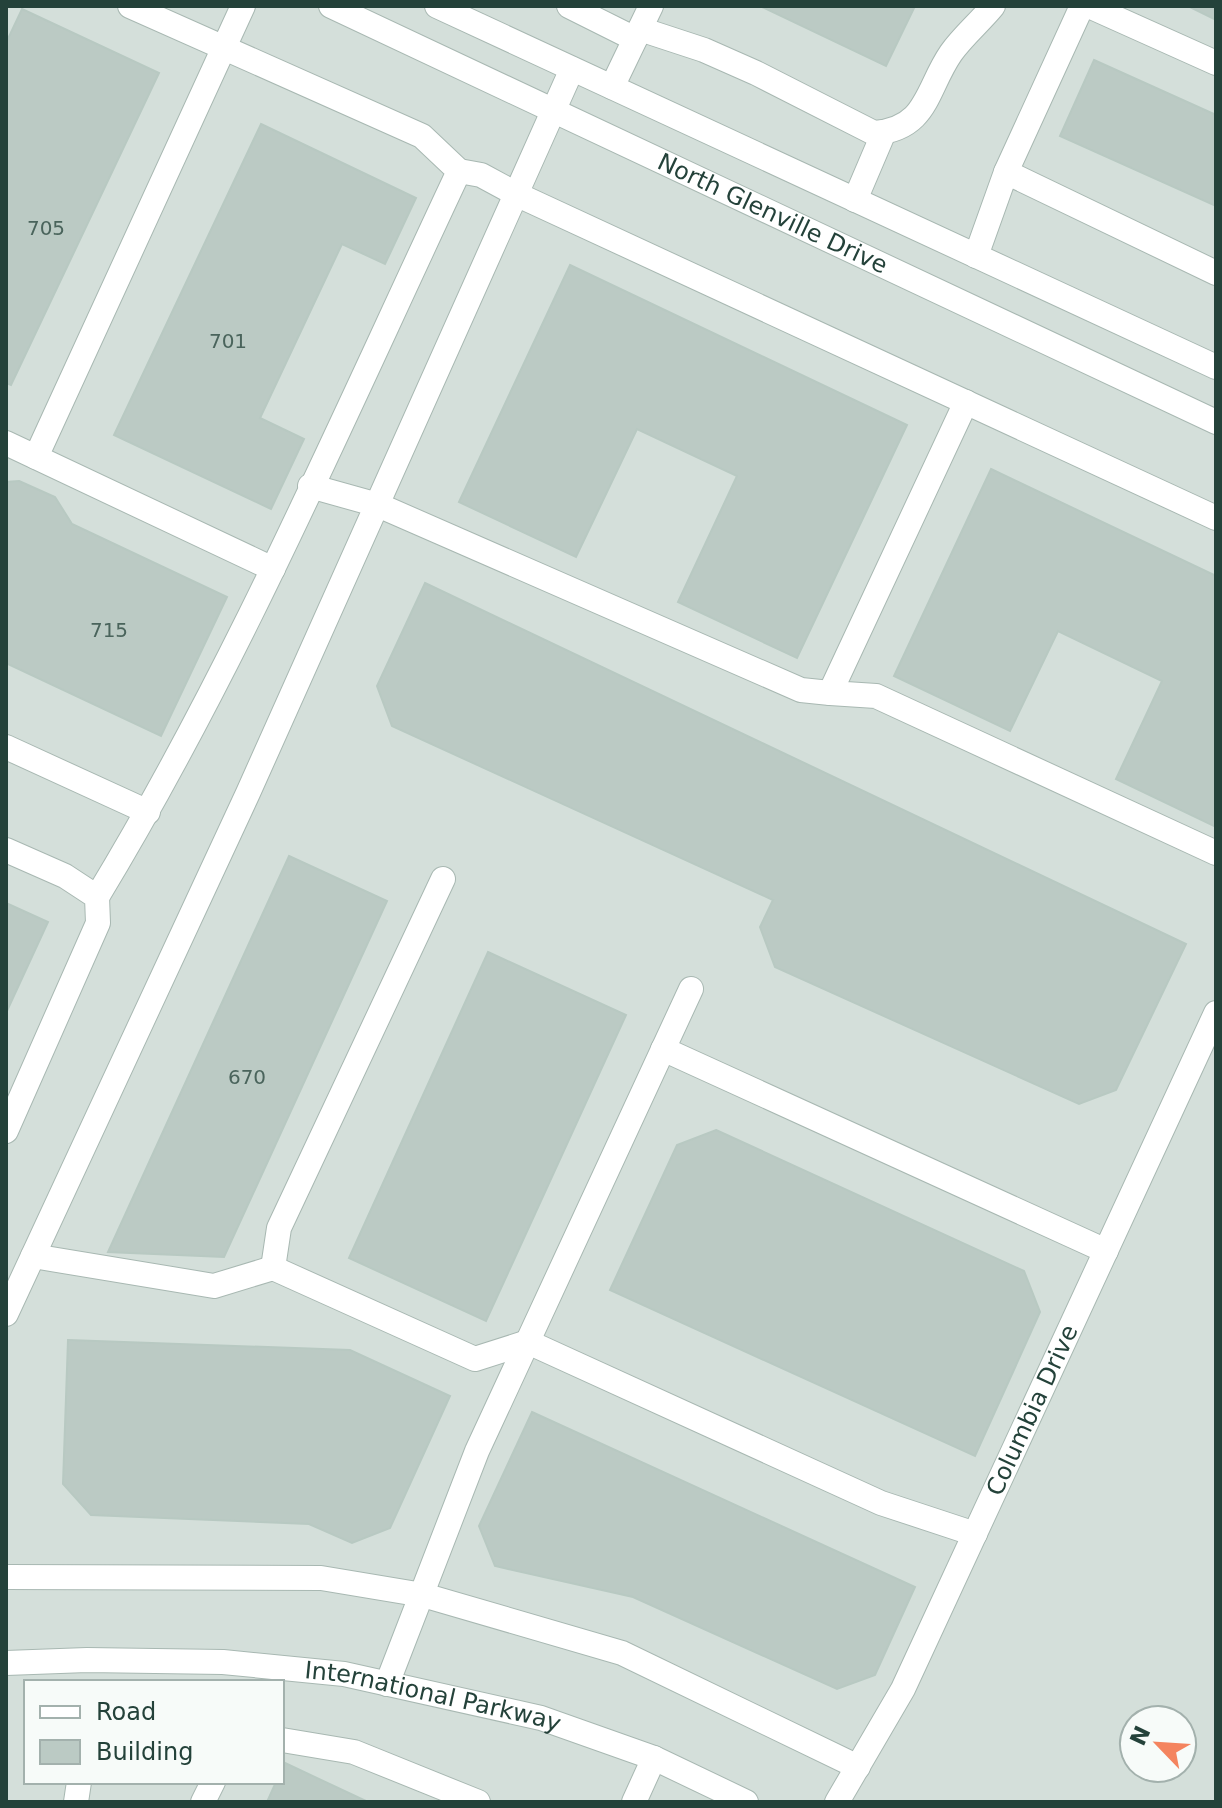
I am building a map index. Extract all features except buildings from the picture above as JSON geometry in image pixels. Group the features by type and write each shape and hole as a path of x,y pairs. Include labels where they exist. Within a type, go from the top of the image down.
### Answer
{"street":[{"path":"130,6 422,136 459,171 481,175 518,195 1216,518"},
{"path":"36,457 243,6"},
{"name":"North Glenville Drive","path":"331,6 1216,422"},
{"name":"North Glenville Drive","path":"437,6 472,14 572,69 1216,367"},
{"path":"569,6 638,34 704,50 874,133 893,131 918,115 951,53 993,6"},
{"path":"612,87 651,6"},
{"path":"976,256 1006,172 1082,6"},
{"path":"1089,6 1216,63"},
{"path":"6,1314 248,793 572,69"},
{"path":"855,200 884,132"},
{"path":"6,1131 98,923 97,897 148,812 273,569 459,171"},
{"path":"1006,172 1216,273"},
{"path":"830,693 966,402"},
{"path":"6,443 273,569"},
{"path":"310,486 378,505 801,690 876,696 1216,853"},
{"path":"6,747 148,812"},
{"path":"6,850 65,876 97,897"},
{"path":"273,1268 279,1228 443,879"},
{"path":"387,1684 477,1451 691,989"},
{"name":"Columbia Drive","path":"837,1802 903,1689 1216,1013"},
{"path":"663,1049 1106,1251"},
{"path":"33,1256 214,1286 273,1268 475,1359 528,1342 881,1503 975,1534"},
{"path":"6,1577 321,1578 423,1595 622,1653 858,1767"},
{"name":"International Parkway","path":"6,1663 87,1671 223,1662 344,1674 541,1718 654,1758 746,1802"},
{"path":"284,1740 354,1752 478,1802"},
{"path":"634,1802 654,1758"},
{"path":"203,1802 212,1784"}],"shaded area":[{"path":"6,6 1216,6 1216,1802 6,1802"}]}
